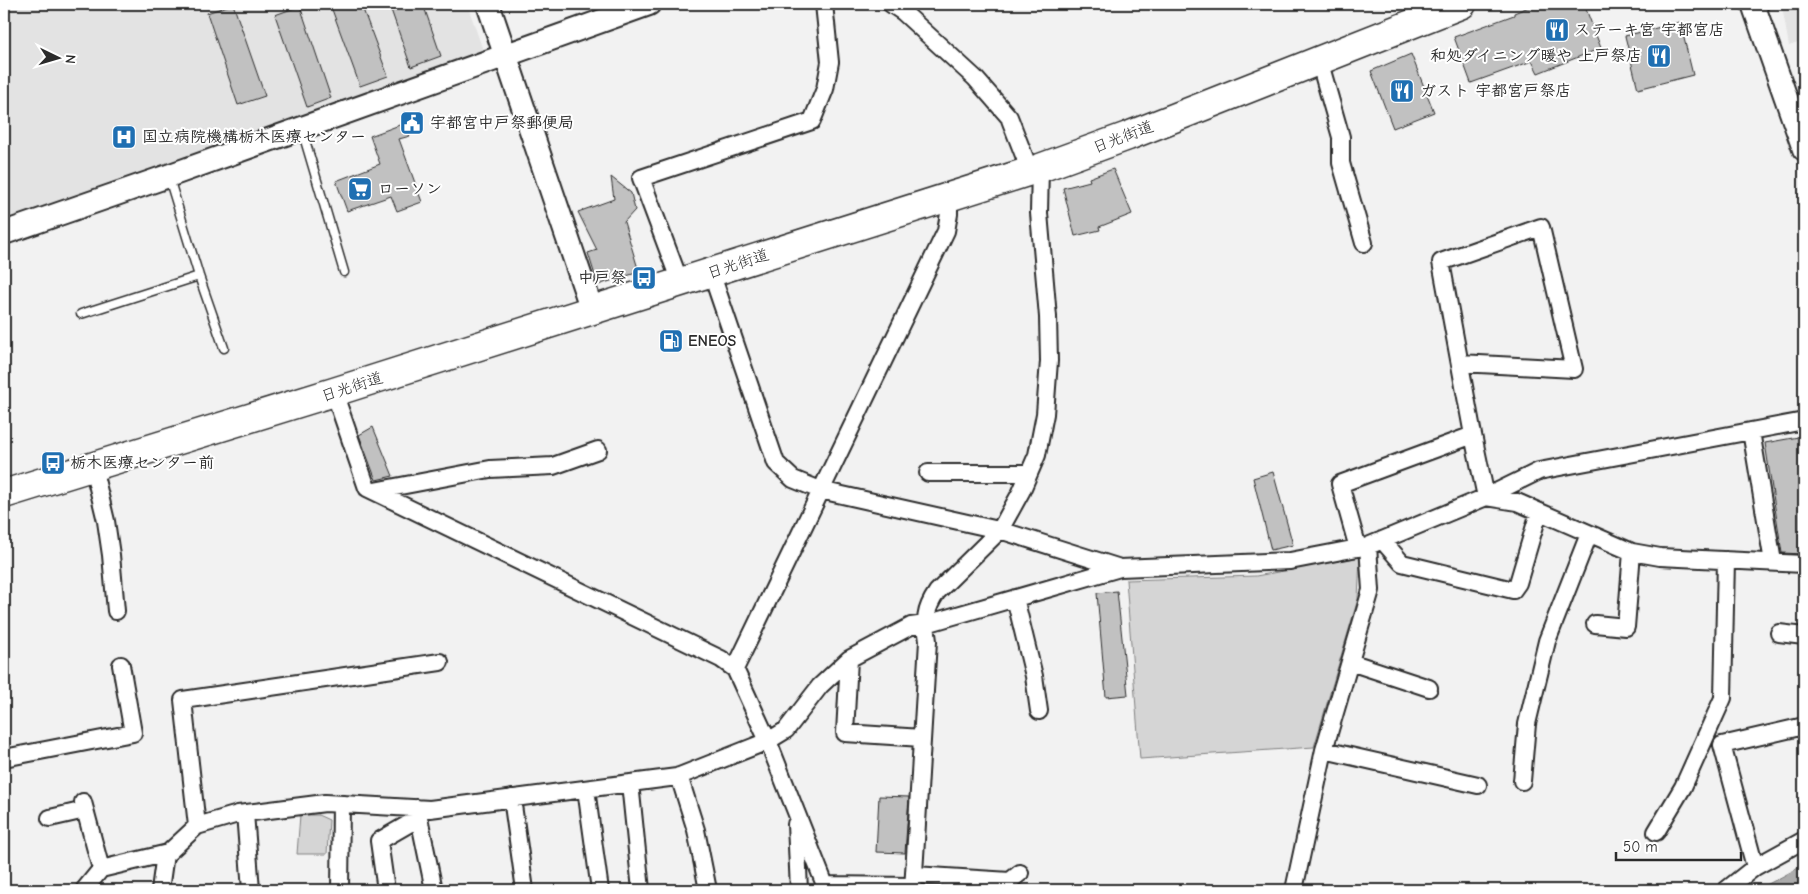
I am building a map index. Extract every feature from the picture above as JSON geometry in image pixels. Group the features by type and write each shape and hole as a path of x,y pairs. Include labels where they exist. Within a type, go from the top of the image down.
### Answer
{"highway":[{"name":"日光街道","path":"4,494 334,392 1035,169 1128,136 1462,4"}],"street":[{"path":"488,4 592,310"},
{"path":"4,233 649,4"},
{"path":"680,282 641,178 812,121 825,89 830,62 824,4"},
{"path":"891,4 903,12 981,84 1009,118 1035,169 1048,317 1049,368 1045,414 1037,454 1021,492 1000,530 937,592 929,604 926,613 928,641 913,884"},
{"path":"1753,4 1804,149"},
{"path":"1319,60 1341,137 1341,163 1364,244"},
{"path":"735,670 946,231 949,214 949,196"},
{"path":"1460,363 1574,370 1541,227 1441,262 1473,435 1486,497"},
{"path":"711,272 776,462 794,480 820,490 1000,530 1120,568"},
{"path":"334,392 367,488 721,659 735,670 768,741 826,888 1010,881 1020,873"},
{"path":"386,890 379,841 418,813 430,809 679,776 768,741 786,730 820,686 849,659 911,626 926,624 1120,568 1290,562 1369,545 1486,497 1539,471 1804,421"},
{"path":"1750,431 1773,562"},
{"path":"1294,890 1324,750 1371,590 1369,545 1340,484 1473,435"},
{"path":"374,492 490,469 553,466 598,450"},
{"path":"93,467 110,546 116,611"},
{"path":"928,473 1029,473"},
{"path":"1486,497 1517,502 1632,552 1660,558 1804,564"},
{"path":"1369,545 1402,563 1513,590 1518,584 1539,512"},
{"path":"1522,780 1527,724 1547,641 1588,534"},
{"path":"1595,624 1626,626 1632,552"},
{"path":"1656,832 1683,786 1723,698 1726,560"},
{"path":"1015,598 1034,676 1039,711"},
{"path":"1779,633 1804,636"},
{"path":"849,659 844,733 922,738"},
{"path":"197,826 183,700 440,662"},
{"path":"1350,662 1429,688"},
{"path":"4,758 133,733 121,665"},
{"path":"1755,868 1722,746 1804,726"},
{"path":"1324,750 1478,785"},
{"path":"679,776 696,830 708,890"},
{"path":"630,783 641,890"},
{"path":"586,789 600,890"},
{"path":"512,798 525,890"},
{"path":"84,890 101,869 168,853 197,826 245,813 325,803 418,813"},
{"path":"340,890 341,804"},
{"path":"50,818 84,806 101,869"},
{"path":"796,812 799,890"},
{"path":"245,813 251,890"},
{"path":"418,813 434,890"},
{"path":"1726,890 1755,868 1804,840"},
{"path":"160,890 165,854"}],"lane":[{"path":"302,128 344,272"},
{"path":"168,176 224,348"},
{"path":"81,314 199,276"}],"shaded area":[{"name":"国立病院機構栃木医療センター","path":"4,4 467,4 484,53 4,222"},
{"path":"1780,4 1804,4 1804,41 1789,46"},
{"path":"1360,557 1358,599 1314,747 1140,759 1126,580 1256,576"},
{"path":"300,815 318,815 329,820 327,854 297,854"},
{"path":"1804,865 1804,886 1796,890 1757,890"}],"building":[{"path":"233,4 265,96 238,105 207,13"},
{"path":"330,4 361,4 388,76 360,86"},
{"path":"389,4 423,4 441,56 411,67"},
{"path":"1536,4 1584,4 1601,48 1538,73 1532,61 1471,83 1454,37 1514,15 1514,13"},
{"path":"300,6 331,98 307,107 275,15"},
{"name":"和処ダイニング暖や 上戸祭店","path":"1680,22 1693,75 1638,89 1625,36"},
{"name":"ガスト 宇都宮戸祭店","path":"1411,54 1434,112 1393,128 1371,71"},
{"path":"405,123 410,136 399,139 422,202 397,211 391,196 347,211 336,181 380,164 370,136"},
{"path":"1113,169 1132,214 1099,227 1100,230 1075,236 1063,188 1090,181 1089,178"},
{"path":"611,177 631,193 635,210 624,222 639,272 598,285 588,253 597,250 578,212 614,199"},
{"path":"373,427 393,476 376,480 359,435"},
{"path":"1804,436 1804,554 1782,553 1765,443"},
{"path":"1273,472 1293,545 1271,550 1253,478"},
{"path":"1117,591 1128,695 1106,697 1097,593"},
{"path":"879,796 909,797 905,853 876,852"}],"place":[{"name":"ステーキ宮 宇都宮店","path":"1557,30"},
{"name":"和処ダイニング暖や 上戸祭店","path":"1659,56"},
{"name":"ガスト 宇都宮戸祭店","path":"1402,91"},
{"name":"宇都宮中戸祭郵便局","path":"412,123"},
{"name":"国立病院機構栃木医療センター","path":"124,137"},
{"name":"ローソン","path":"360,189"},
{"name":"中戸祭","path":"644,278"},
{"name":"ENEOS","path":"671,341"},
{"name":"栃木医療センター前","path":"53,463"}]}
